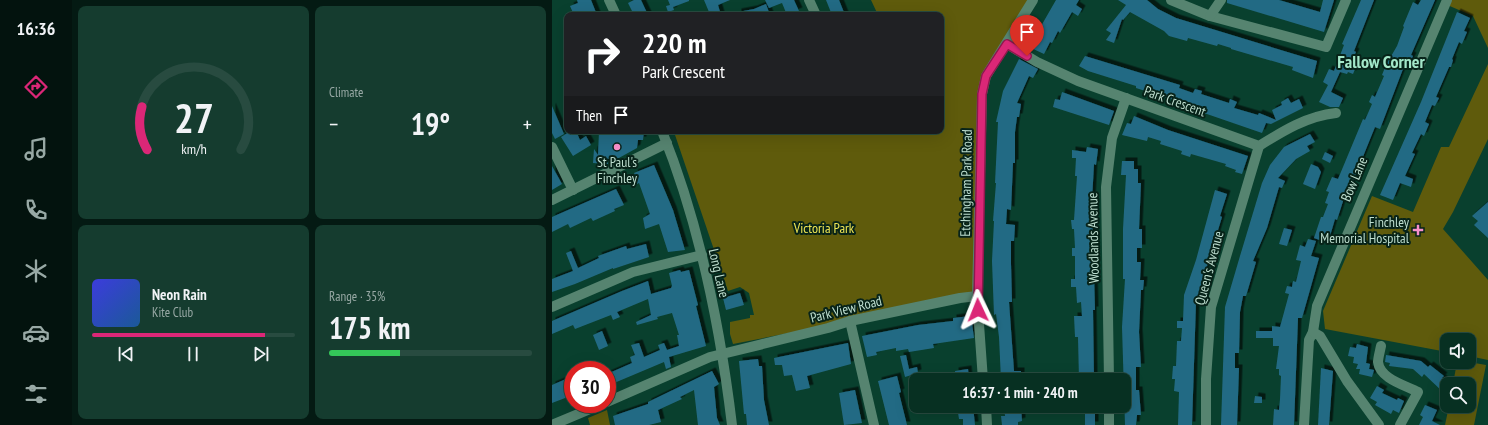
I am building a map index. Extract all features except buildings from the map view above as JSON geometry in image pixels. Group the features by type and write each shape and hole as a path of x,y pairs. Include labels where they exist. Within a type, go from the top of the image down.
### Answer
{"street":[{"path":"609,0 615,12"},
{"path":"809,0 815,12"},
{"name":"Etchingham Park Road","path":"982,373 977,296 982,94 986,76 1033,0"},
{"path":"1171,0 1210,16 1326,47 1346,0"},
{"path":"1210,16 1221,0"},
{"name":"Bow Lane","path":"1304,425 1309,340 1313,332 1317,306 1339,250 1447,0"},
{"name":"Park Crescent","path":"1007,44 1037,62 1078,81 1259,146"},
{"name":"Woodlands Avenue","path":"1109,373 1106,187 1112,138 1126,98"},
{"path":"1259,146 1305,120 1322,114 1336,113"},
{"name":"Long Lane","path":"663,134 702,255 723,354 732,425"},
{"path":"552,200 667,143"},
{"name":"Queen's Avenue","path":"1206,425 1206,379 1211,307 1259,146"},
{"path":"552,147 573,190"},
{"path":"552,307 633,272 702,255"},
{"name":"Park View Road","path":"616,398 710,357 828,328 850,321 960,298 977,296"},
{"path":"850,321 874,425"},
{"path":"1313,332 1320,336 1347,381 1379,425"},
{"path":"1381,346 1378,362 1383,372 1388,377 1418,392 1400,425"},
{"path":"552,425 581,413"},
{"path":"986,413 987,425"},
{"path":"1109,413 1109,425"}],"green space":[{"name":"Victoria Park","path":"871,0 1032,0 982,94 977,296 733,344 730,334 730,322 750,318 750,315 754,315 749,293 740,287 728,291 675,134 944,134 944,12 877,12"},
{"path":"1447,0 1488,0 1488,48 1473,16 1445,4"},
{"name":"Finchley Memorial Hospital","path":"1488,64 1488,139 1453,212 1443,229 1488,280 1488,360 1476,357 1476,333 1440,333 1440,351 1325,329 1323,311 1372,196 1413,212 1441,147 1449,147"},
{"path":"1476,363 1486,365 1474,425 1445,425 1448,413 1476,413 1476,377 1454,377 1456,369 1476,369"},
{"path":"600,413 608,413 610,425 590,425 588,418"}],"place":[{"name":"St Paul's Finchley","path":"617,147"},
{"name":"Finchley Memorial Hospital","path":"1418,230"}],"district":[{"name":"Fallow Corner","path":"1381,62"}],"route":[{"path":"978,310 977,296 982,94 986,76 1007,44 1027,56"}]}
